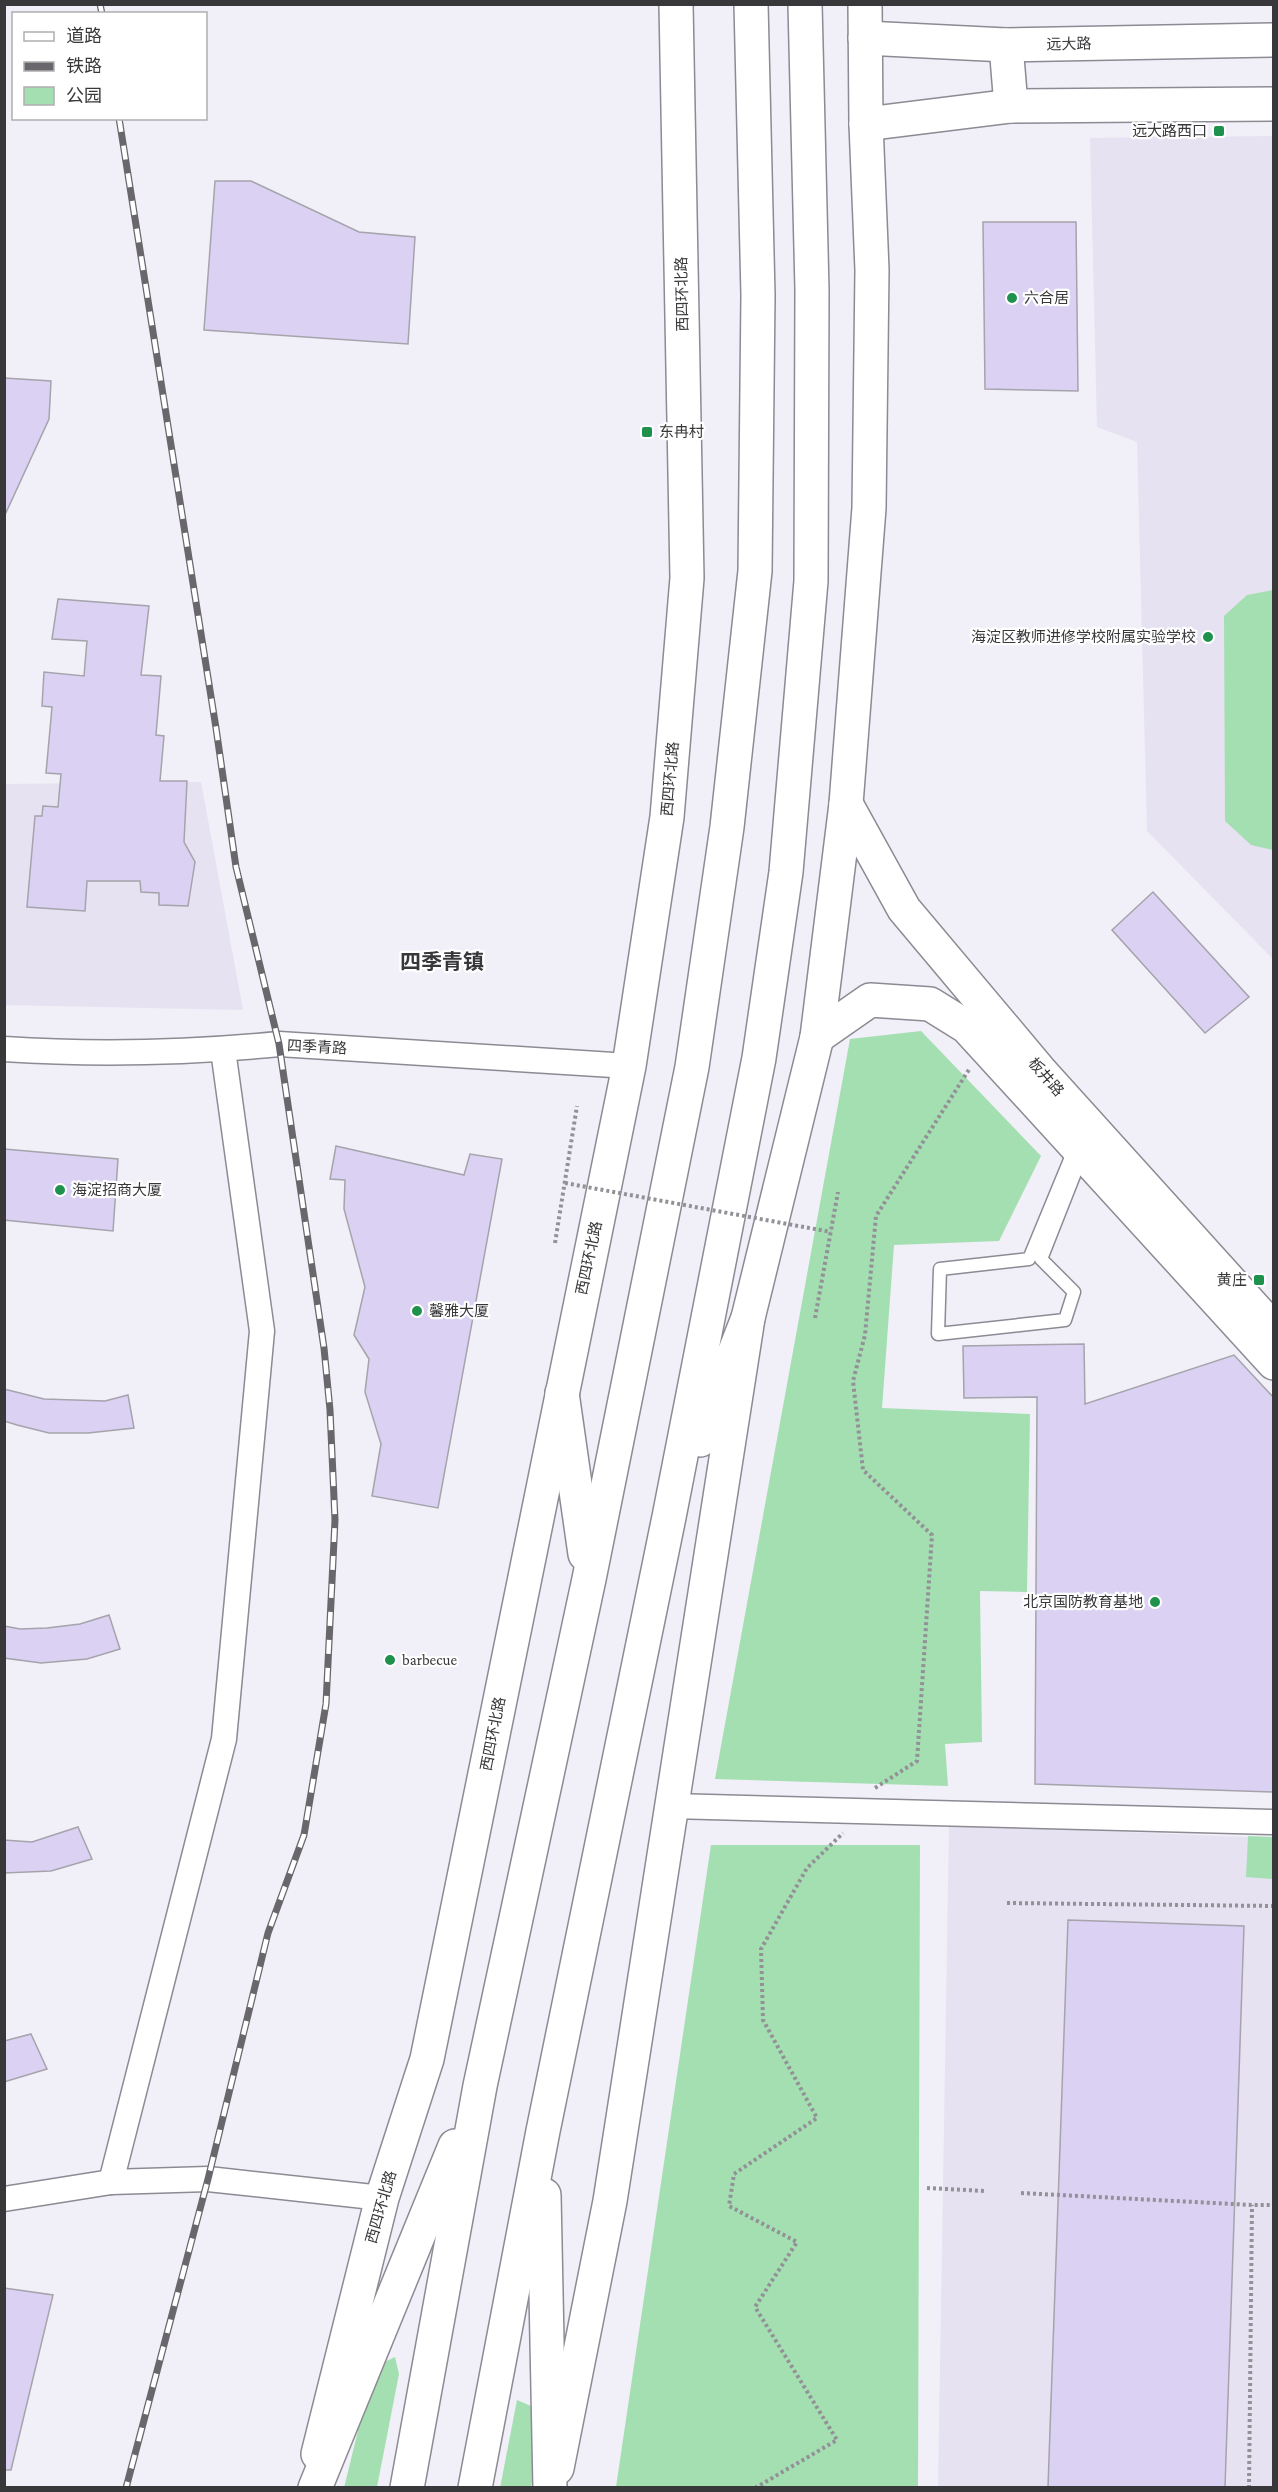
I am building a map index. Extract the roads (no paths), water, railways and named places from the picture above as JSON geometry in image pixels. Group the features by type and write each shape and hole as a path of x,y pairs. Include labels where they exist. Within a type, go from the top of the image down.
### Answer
{"main road":[{"name":"西四环北路","path":"310,2487 382,2198 427,2059 629,1066 668,817 687,578 676,4"},
{"path":"407,2487 480,2086 589,1579 692,1067 727,827 755,572 758,296 751,4"},
{"path":"474,2487 543,2131 669,1517 759,1058 786,872 811,581 812,290 805,4"},
{"path":"552,2487 610,2201 748,1318 817,1037 846,804 869,507 872,270 866,124 865,4"},
{"name":"远大路","path":"865,38 1006,45 1274,40"},
{"path":"1006,45 1011,106"},
{"path":"866,124 1011,106 1274,104"},
{"name":"板井路","path":"846,804 904,909 1041,1072 1274,1330"},
{"path":"817,1037 870,1000 930,1004 967,1027 1274,1363"},
{"path":"669,1517 748,1318"},
{"path":"561,1393 589,1579"},
{"path":"315,2487 480,2086"},
{"path":"543,2131 552,2487"}],"street":[{"name":"四季青路","path":"4,1048 72,1053 223,1050 279,1044 629,1066"},
{"path":"111,2182 224,1739 262,1331 223,1050"},
{"path":"672,1806 1274,1822"},
{"path":"4,2199 111,2182 208,2178 382,2198"}],"lane":[{"path":"1079,1150 1041,1259 1074,1292 1065,1320 938,1334 940,1269 1029,1259 1079,1150"}],"railway":[{"path":"100,4 102,12"},
{"path":"119,120 236,867 279,1044 324,1348 330,1410 335,1520 326,1704 304,1835 268,1933 208,2179 126,2488"}],"place":[{"name":"远大路西口","path":"1219,131"},
{"name":"六合居","path":"1012,298"},
{"name":"东冉村","path":"647,432"},
{"name":"海淀区教师进修学校附属实验学校","path":"1208,637"},
{"name":"海淀招商大厦","path":"60,1190"},
{"name":"黄庄","path":"1259,1280"},
{"name":"馨雅大厦","path":"417,1311"},
{"name":"北京国防教育基地","path":"1155,1602"},
{"name":"barbecue","path":"390,1660"}],"district":[{"name":"四季青镇","path":"442,962"}]}
